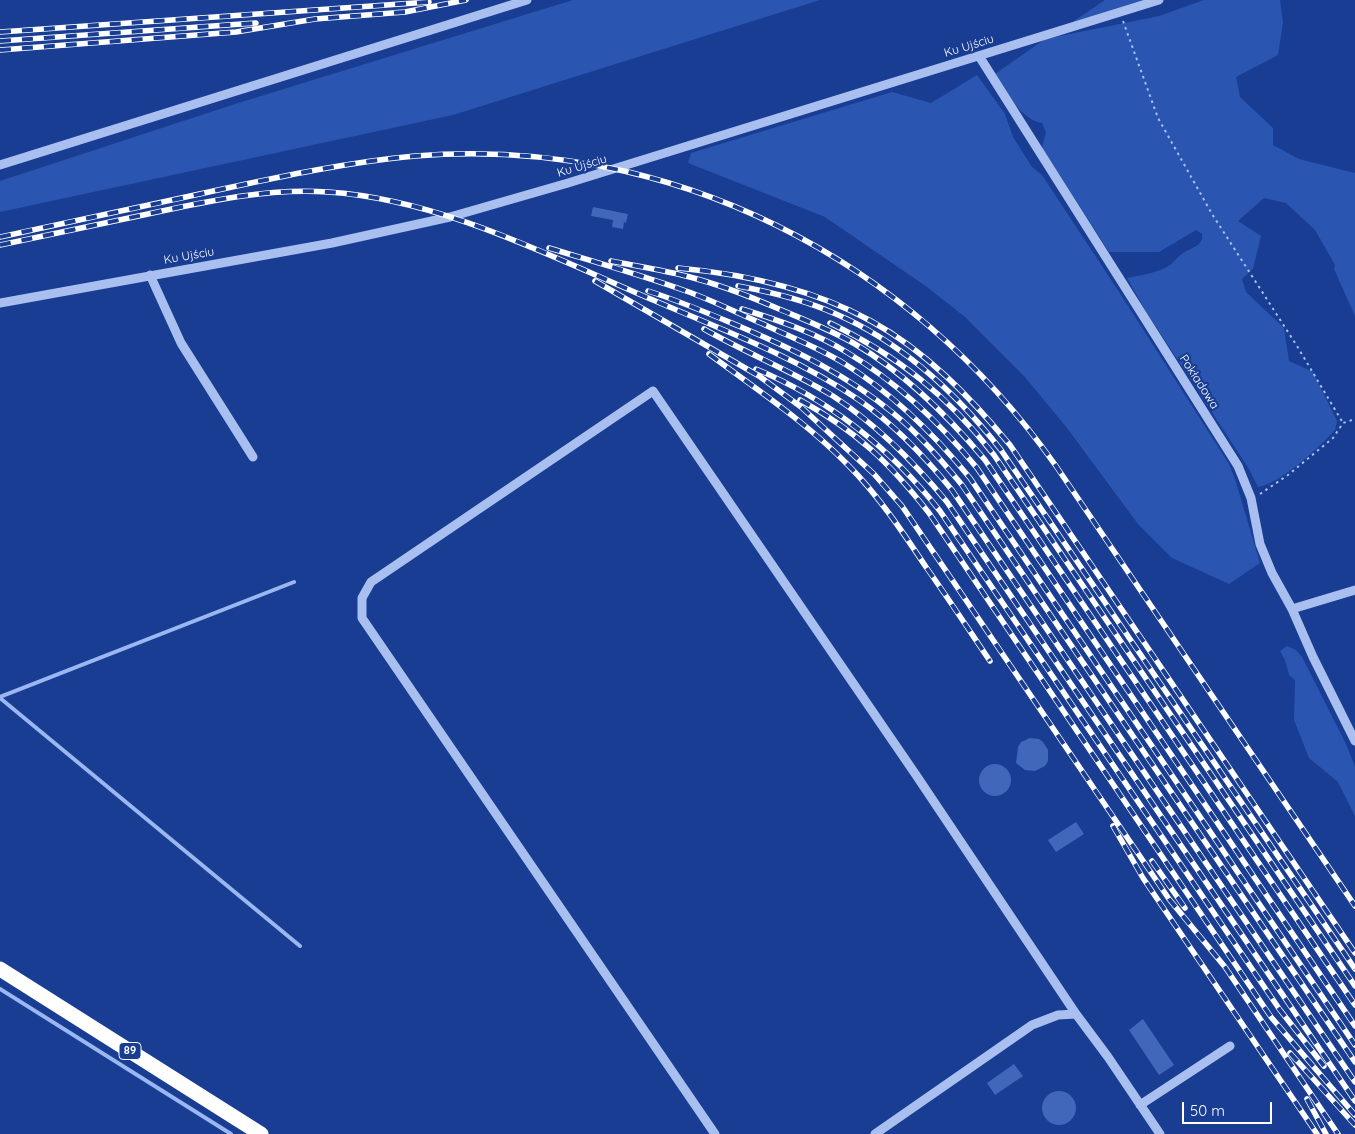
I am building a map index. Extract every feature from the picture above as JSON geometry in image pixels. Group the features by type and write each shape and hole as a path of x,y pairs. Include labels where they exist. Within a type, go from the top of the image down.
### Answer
{"highway":[{"name":"89","path":"0,969 261,1134"}],"street":[{"path":"0,165 527,0"},
{"name":"Ku Ujściu","path":"0,303 332,243 450,217 568,183 1159,0"},
{"name":"Pokładowa","path":"980,56 1238,466 1251,498 1260,544 1272,573 1292,609 1309,649 1355,742"},
{"path":"150,275 182,343 253,456"},
{"path":"715,1134 362,618 362,598 370,582 654,391 916,775 1076,1014 1108,1057 1160,1134"},
{"path":"1292,609 1355,590"},
{"path":"875,1134 1032,1025 1058,1015 1076,1014"},
{"path":"1140,1104 1230,1046"}],"path":[{"path":"1120,13 1158,118 1212,214 1297,346 1343,423"},
{"path":"1263,492 1288,475 1333,438 1343,423 1355,419"}],"shaded area":[{"path":"573,0 820,0 453,115 0,212 0,181 235,104"},
{"path":"1105,0 1149,0 1071,23"},
{"path":"1204,0 1280,0 1283,22 1278,55 1236,77 1240,97 1273,128 1273,145 1299,159 1355,173 1355,316 1334,269 1335,265 1315,230 1286,203 1264,198 1238,221 1261,236 1253,269 1242,279 1246,292 1284,328 1289,361 1313,372 1337,421 1335,430 1299,464 1278,479 1258,487 1249,469 1147,313 1127,278 1165,268 1200,243 1202,234 1196,230 1159,252 1109,252 1042,148 1046,132 1042,123 1027,116 1020,110 995,74 1045,39 1159,16"},
{"path":"977,75 1005,114 1013,137 1032,167 1042,175 1229,464 1260,563 1229,584 1172,558 1138,524 1067,428 1024,376 965,317 927,287 825,217 688,163 691,153 892,92 931,103"},
{"path":"1287,646 1296,650 1302,657 1355,766 1355,816 1338,782 1309,758 1294,720 1295,680 1289,675 1285,660 1280,651"}],"building":[{"path":"593,207 628,214 623,229 612,227 613,220 591,216"},
{"path":"1030,738 1039,739 1048,750 1048,761 1045,766 1035,771 1025,770 1016,763 1018,747 1021,742"},
{"path":"995,764 1001,765 1006,769 1010,774 1010,786 1006,791 1001,795 995,796 989,795 984,791 980,786 979,780 980,774 984,769 989,765"},
{"path":"1076,822 1084,834 1056,852 1048,840"},
{"path":"1143,1019 1174,1065 1159,1075 1129,1030"},
{"path":"1014,1064 1023,1076 995,1095 987,1083"},
{"path":"1059,1091 1066,1092 1071,1096 1075,1101 1075,1115 1071,1120 1066,1124 1059,1125 1052,1124 1047,1120 1043,1115 1042,1108 1043,1101 1047,1096 1052,1092"}],"waterway":[{"path":"0,697 294,582"},
{"path":"0,698 300,946"},
{"path":"0,989 231,1134"}],"railway":[{"path":"0,50 236,32 315,19 405,12 466,0"},
{"path":"0,32 429,2"},
{"path":"0,41 256,23"},
{"path":"0,237 291,175 415,156 510,155 603,166 692,190 777,225 857,271 930,327 997,392 1056,466 1355,906"},
{"path":"0,245 193,205 260,194 305,191 370,197 412,206 495,232 759,345 810,370 835,385 859,400 897,431 952,490 1355,1082"},
{"path":"549,248 696,295 815,348 863,376 912,416 970,478 1355,1045"},
{"path":"611,261 677,274 710,283 756,299 827,330 874,356 909,382 941,412 985,460 1355,1005"},
{"path":"678,268 728,274 778,285 826,300 849,310 871,321 910,346 929,361 980,410 1010,445 1355,953"},
{"path":"595,281 759,376 801,407 874,474 902,506 1169,899 1225,967 1338,1134"},
{"path":"738,286 800,301 824,309 861,326 906,355 966,409 1001,450 1355,969"},
{"path":"648,291 741,327 820,364 875,399 903,421 929,447 962,485 1355,1062"},
{"path":"742,309 810,333 836,346 866,365 884,377 917,405 963,451 977,468 1355,1026"},
{"path":"830,323 878,349 920,379 958,414 994,455 1355,986"},
{"path":"704,329 817,387 849,407 894,445 947,502 1355,1101"},
{"path":"709,354 798,420 832,449 859,477 899,527 990,661"},
{"path":"756,369 783,381 809,396 857,428 901,467 940,511 1280,1010 1324,1066"},
{"path":"800,400 838,424 870,449 900,478 929,513 1271,1017 1355,1115"},
{"path":"1113,826 1143,878 1317,1134"},
{"path":"1152,861 1185,908"},
{"path":"1290,1053 1355,1125"},
{"path":"1307,1099 1326,1134"}]}
